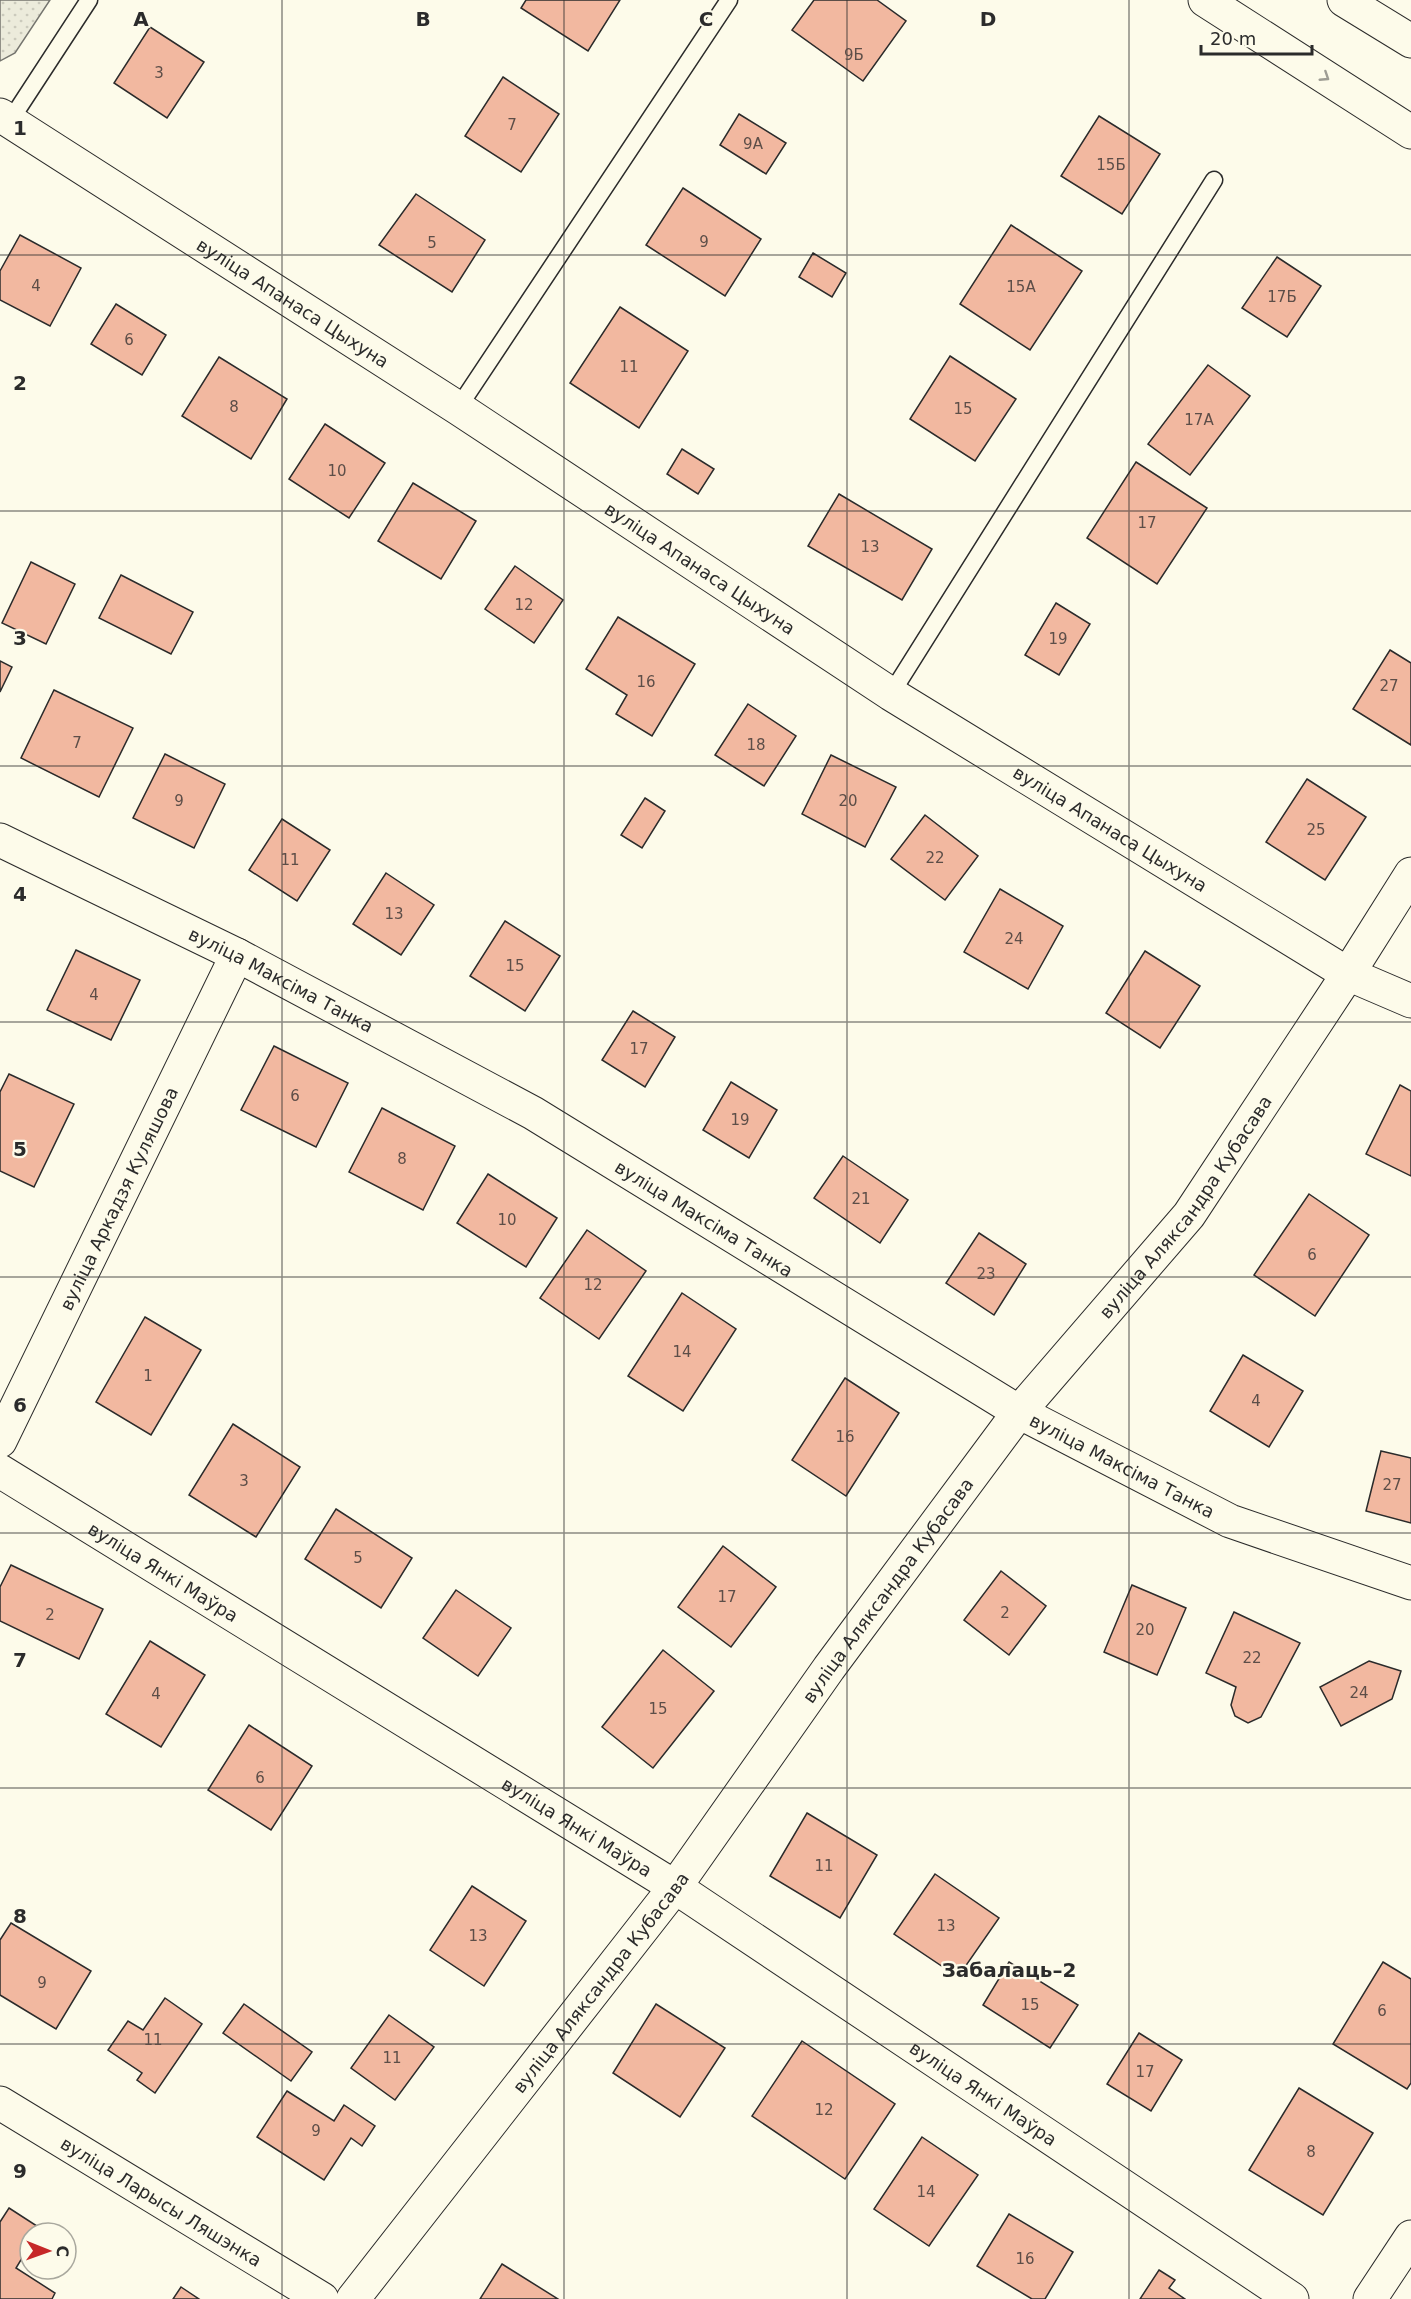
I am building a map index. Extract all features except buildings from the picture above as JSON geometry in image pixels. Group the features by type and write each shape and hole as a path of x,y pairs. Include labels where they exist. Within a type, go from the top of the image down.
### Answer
{"street":[{"path":"1205,0 1411,132"},
{"path":"1344,0 1411,41"},
{"name":"вуліца Апанаса Цыхуна","path":"5,118 458,408 891,694 1348,974 1411,1001"},
{"name":"вуліца Максіма Танка","path":"0,840 237,955 533,1113 1019,1412 1230,1521 1411,1583"},
{"name":"вуліца Аляксандра Кубасава","path":"353,2299 675,1887 829,1668 1019,1412 1189,1215 1411,874"},
{"name":"вуліца Аркадзя Куляшова","path":"0,1441 237,955"},
{"name":"вуліца Янкі Маўра","path":"0,1471 675,1887 1292,2299"},
{"name":"вуліца Ларысы Ляшэнка","path":"0,2103 322,2299"},
{"path":"1370,2299 1411,2236"}],"lane":[{"path":"5,118 89,0"},
{"path":"458,408 729,0"},
{"path":"891,694 1214,180"}],"shaded area":[{"path":"0,0 50,0 15,53 0,61"}],"district":[{"name":"Забалаць–2","path":"1009,1970"}]}
